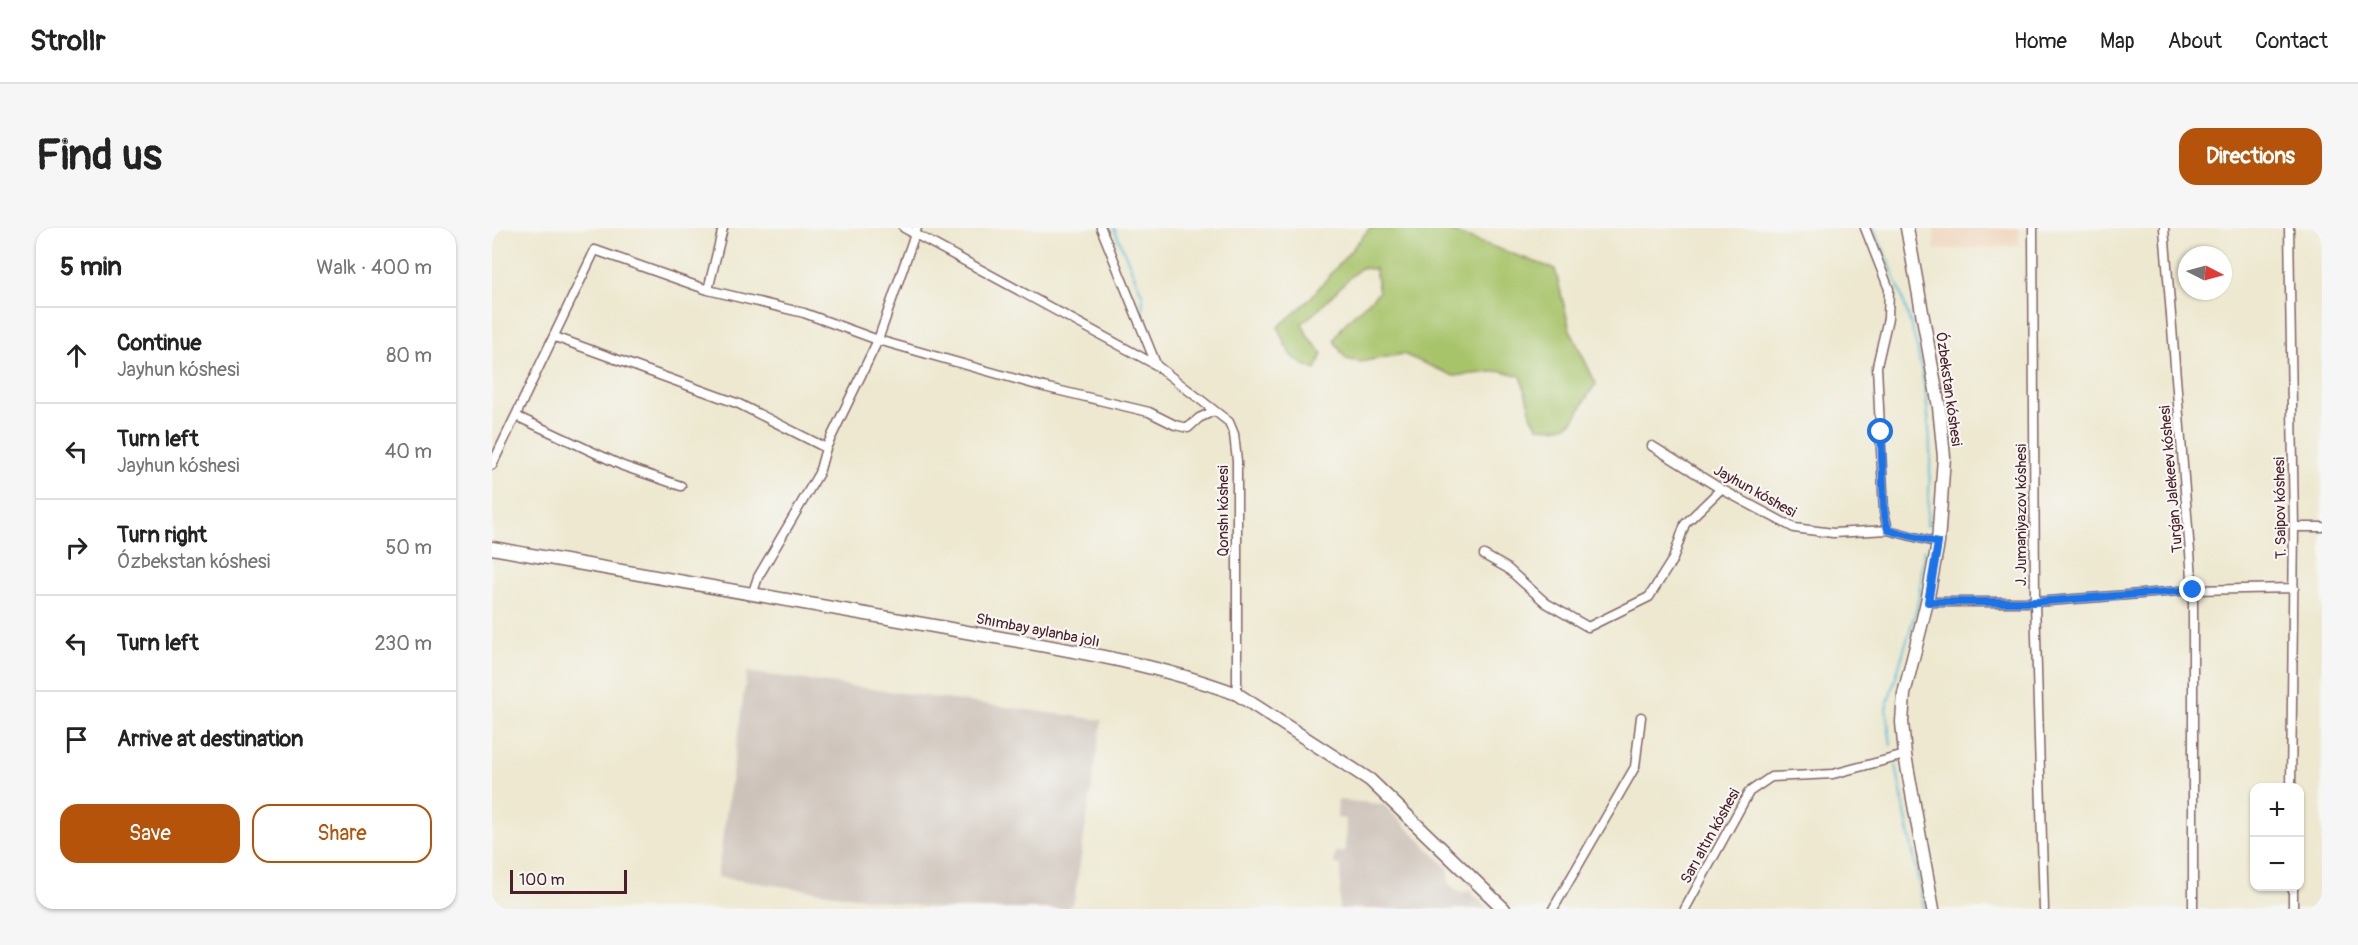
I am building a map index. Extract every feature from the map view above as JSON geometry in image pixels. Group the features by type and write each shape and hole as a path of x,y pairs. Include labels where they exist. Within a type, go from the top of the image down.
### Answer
{"main road":[{"name":"Ózbekstan kóshesi","path":"1907,228 1940,417 1944,457 1938,543 1928,602 1904,694 1902,722 1905,755 1934,909"},
{"name":"Shımbay aylanba jolı","path":"492,548 753,592 1118,661 1237,694 1370,780 1504,909"}],"street":[{"path":"708,290 723,228"},
{"name":"Qonshı kóshesi","path":"904,228 917,230 1156,365 1229,422 1234,434 1237,461 1237,694"},
{"name":"Qonshı kóshesi","path":"1101,228 1156,365"},
{"path":"1865,228 1889,289 1888,318 1877,366 1884,512 1888,530"},
{"name":"J. Jumaniyazov kóshesi","path":"2033,228 2035,602 2043,909"},
{"name":"Turǵan Jalekeev kóshesi","path":"2164,228 2193,590 2193,909"},
{"name":"T. Saipov kóshesi","path":"2289,228 2294,527 2291,783"},
{"path":"753,592 758,577 819,473 826,448 878,340 917,230"},
{"path":"492,465 595,250 708,290 804,313 878,340 1044,387 1149,412 1182,427 1188,428 1199,418 1214,411"},
{"path":"555,337 740,404 826,448"},
{"path":"516,416 623,466 681,486"},
{"name":"Jayhun kóshesi","path":"1652,446 1721,489 1794,528 1833,533 1888,530 1938,543"},
{"path":"1484,555 1507,568 1546,603 1588,627 1649,597 1673,560 1685,524 1721,489"},
{"path":"2294,527 2322,527"},
{"path":"1928,602 2035,602 2193,590 2294,588"},
{"path":"1553,909 1635,767 1641,717"},
{"name":"Sarı altın kóshesi","path":"1685,909 1749,792 1771,777 1833,774 1905,755"},
{"path":"2293,891 2293,909"}],"shaded area":[{"path":"1934,228 2019,228 2019,246 1934,250"},
{"path":"747,672 1102,720 1074,902 1067,909 939,909 717,877"},
{"path":"1338,800 1383,804 1449,869 1448,883 1461,893 1469,891 1488,909 1339,909 1341,865 1334,864 1335,852 1345,852 1346,819 1337,818"}],"green space":[{"path":"1370,228 1441,228 1555,269 1570,330 1596,384 1570,424 1563,427 1538,427 1532,417 1521,376 1502,371 1454,376 1403,354 1360,362 1346,359 1334,341 1348,321 1379,292 1375,269 1361,268 1302,323 1308,337 1322,353 1316,370 1296,359 1287,349 1278,327 1307,302"}],"waterway":[{"path":"1114,228 1143,296 1142,318"},
{"path":"1873,228 1906,308 1920,362 1930,448 1927,526"},
{"path":"1891,745 1886,709 1918,604 1924,550"},
{"path":"1896,766 1924,909"}],"route":[{"path":"1881,432 1884,512 1888,530 1938,543 1928,602 2035,602 2193,590"}]}
